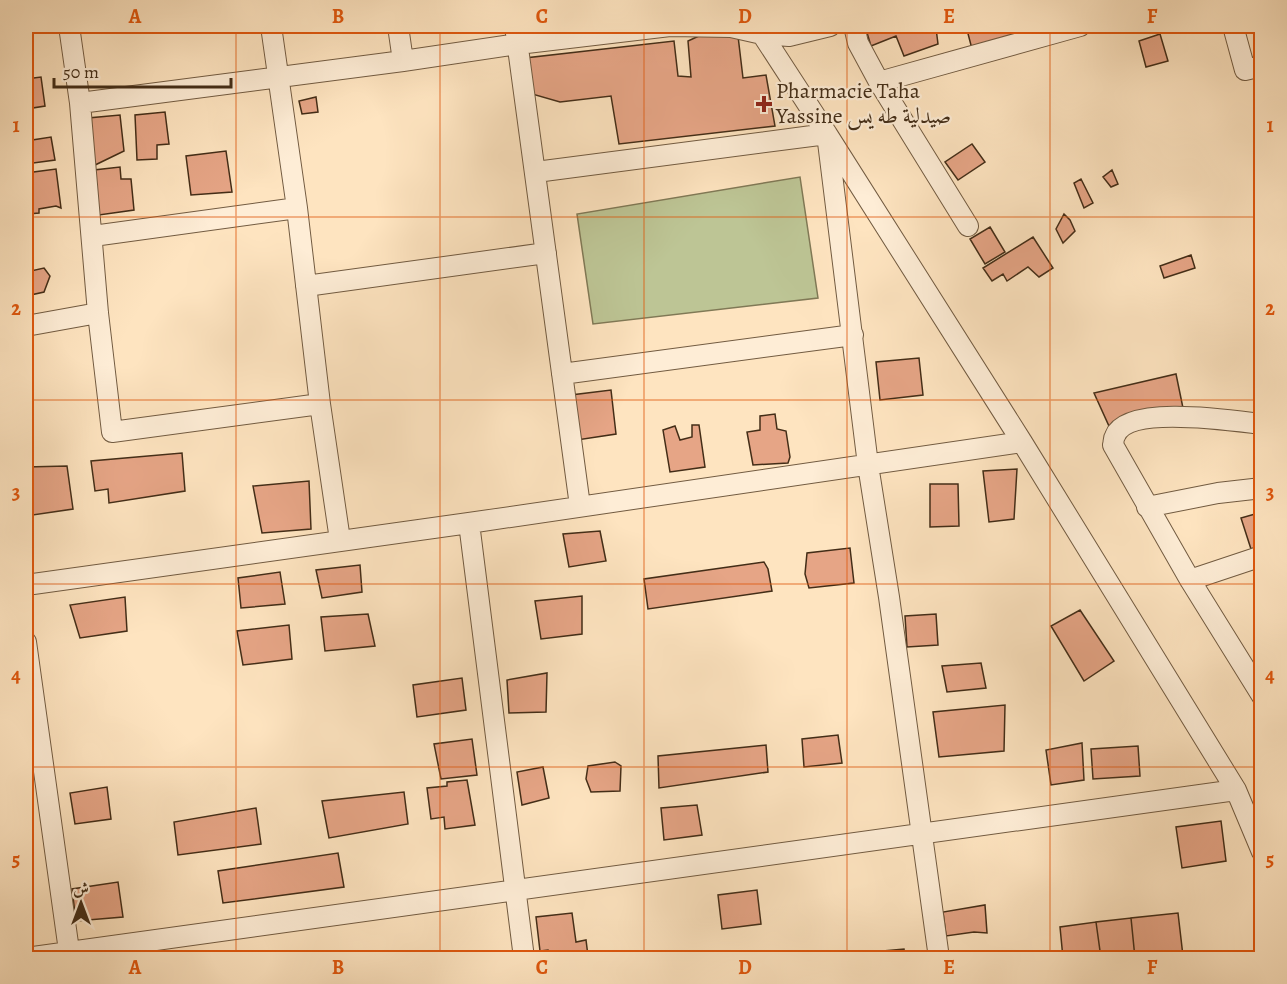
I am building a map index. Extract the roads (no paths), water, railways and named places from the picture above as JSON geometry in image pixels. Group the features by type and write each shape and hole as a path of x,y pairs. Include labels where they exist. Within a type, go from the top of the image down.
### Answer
{"street":[{"path":"69,26 80,103 98,313 112,432 320,404"},
{"path":"271,26 340,540"},
{"path":"398,26 403,61"},
{"path":"80,103 403,61 517,35 670,26 731,27 762,34 830,26"},
{"path":"854,26 858,43 879,82 968,226"},
{"path":"879,82 1080,26"},
{"path":"1233,26 1245,70 1262,66"},
{"path":"762,34 1022,441 1236,790 1262,852"},
{"path":"517,35 580,506"},
{"path":"536,172 827,134"},
{"path":"827,134 868,465 939,958"},
{"path":"93,236 297,208"},
{"path":"306,285 546,253"},
{"path":"26,326 98,313"},
{"path":"562,374 853,335"},
{"path":"1262,424 1186,416 1138,422 1122,427 1115,435 1113,445 1190,580 1262,696"},
{"path":"26,585 469,524 1022,441"},
{"path":"1147,507 1218,493 1262,488"},
{"path":"469,524 524,958"},
{"path":"1190,580 1262,556"},
{"path":"26,642 30,700 69,956"},
{"path":"26,958 69,956 1236,790"}],"place":[{"name":"Pharmacie Taha Yassine صيدلية طه يس","path":"764,104"}]}
